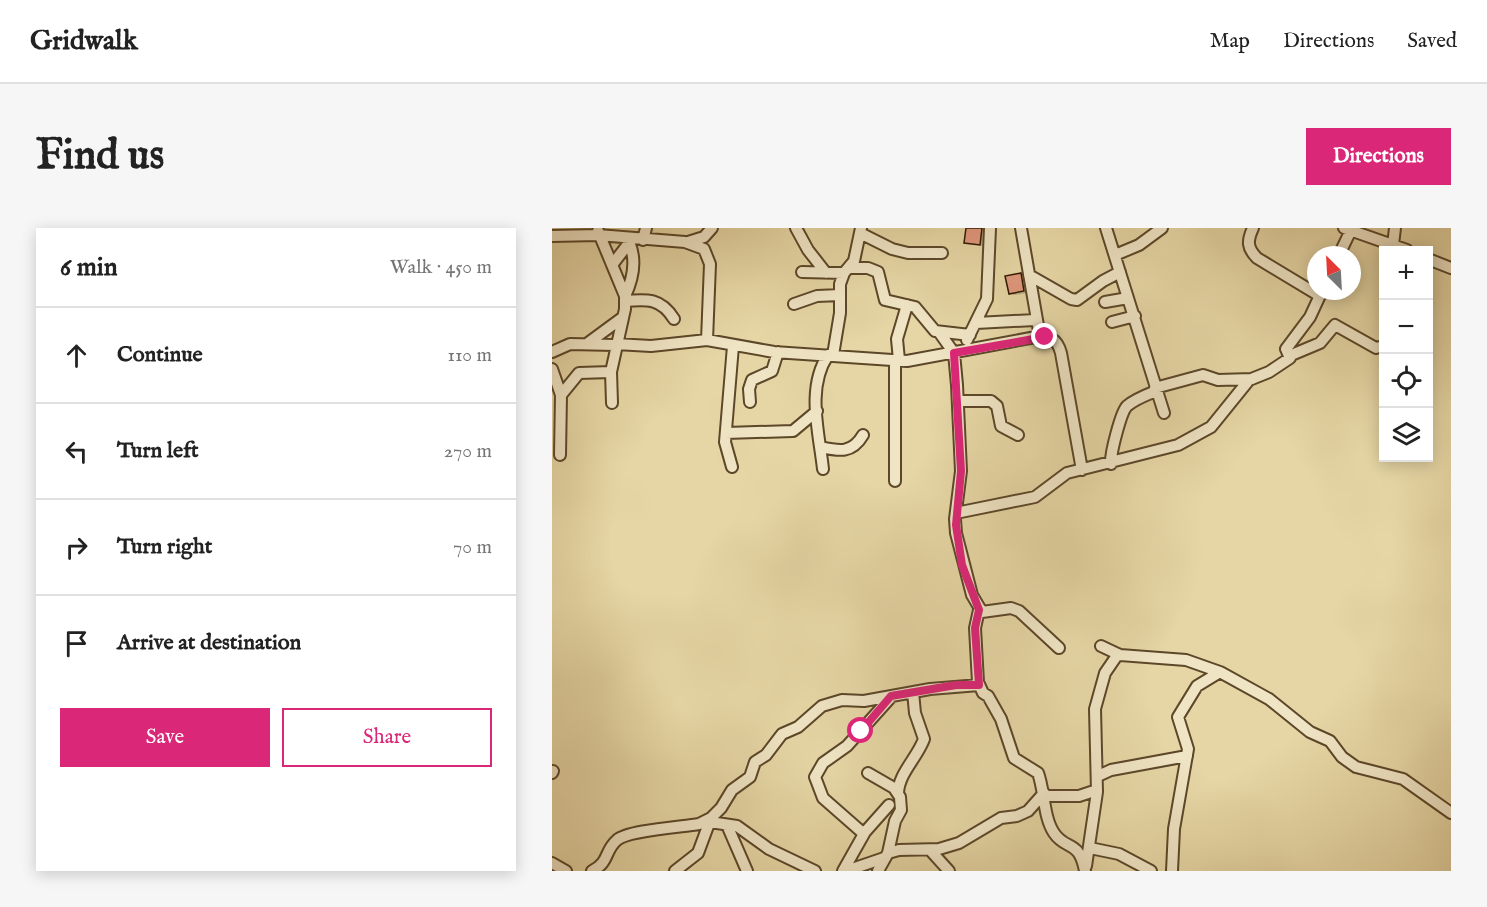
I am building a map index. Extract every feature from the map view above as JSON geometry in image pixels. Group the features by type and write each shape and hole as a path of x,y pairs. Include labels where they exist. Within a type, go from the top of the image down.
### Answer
{"street":[{"path":"612,265 646,228"},
{"path":"552,236 598,231 635,240 688,242 704,237 712,228"},
{"path":"796,228 808,250 826,273"},
{"path":"990,228 987,299 970,335 958,352 961,471 956,533 962,565 979,610 975,628 979,685 1001,719 1014,758 1038,773 1054,833 1076,848 1082,857 1085,871"},
{"path":"1021,228 1035,320 1040,337"},
{"path":"1106,228 1164,413"},
{"path":"1115,255 1139,245 1162,228"},
{"path":"1253,228 1248,244 1257,258 1307,286"},
{"path":"1342,246 1347,229 1393,245 1395,228"},
{"path":"823,469 815,387 819,370 831,355 840,314 840,294 847,270 854,261 860,230 892,249 908,253 942,253"},
{"path":"598,231 625,299"},
{"path":"612,403 610,372 630,284 635,240"},
{"path":"688,242 705,249 710,264 706,340"},
{"path":"1433,261 1451,268"},
{"path":"802,272 826,273 868,268 878,272 885,300 919,310 930,327 939,332 958,352"},
{"path":"1029,275 1077,300 1102,281 1120,272"},
{"path":"794,304 817,296 840,294"},
{"path":"1105,302 1128,298"},
{"path":"625,299 655,300 662,303 674,318"},
{"path":"956,513 1035,497 1067,473 1178,446 1211,427 1252,379 1288,361 1289,356 1286,349 1310,317 1318,300"},
{"path":"895,481 897,339 906,306"},
{"path":"1112,322 1135,315"},
{"path":"588,343 622,318"},
{"path":"976,323 1035,320"},
{"path":"1289,356 1320,343 1335,325 1376,348 1379,347"},
{"path":"939,332 970,335"},
{"path":"552,352 570,344 651,346 706,340 778,352 897,360 1040,337 1050,338 1058,344 1083,470"},
{"path":"732,467 726,451 726,433 733,346"},
{"path":"750,402 749,389 752,380 772,371 778,352"},
{"path":"803,354 819,370"},
{"path":"552,369 561,395"},
{"path":"560,455 556,407 561,395 579,373 610,372"},
{"path":"1111,464 1112,444 1120,430 1123,411 1136,400 1156,389 1203,375 1218,380 1252,379"},
{"path":"958,401 991,401 997,406 1001,426 1005,431 1018,435"},
{"path":"726,433 793,431 817,411"},
{"path":"820,447 845,451 851,449 863,435"},
{"path":"979,610 982,612 1011,608 1020,611 1059,648"},
{"path":"1101,646 1118,654 1132,657 1151,655 1172,661 1186,660 1220,672 1269,699 1310,732 1330,741 1342,757 1356,767 1403,778 1451,813"},
{"path":"1085,871 1090,848 1098,776 1095,708 1105,673 1118,654"},
{"path":"1172,871 1174,829 1187,756 1187,740 1179,725 1178,717 1197,686 1220,672"},
{"path":"675,871 698,853 710,820 732,790 750,777 755,762 766,754 782,734 798,727 822,706 842,700 979,685"},
{"path":"878,871 886,855 895,821 901,810 896,790 899,781 915,760 924,739 915,713 913,692"},
{"path":"864,834 823,798 815,777 823,763 847,746 891,696"},
{"path":"1098,776 1111,770 1187,756"},
{"path":"868,773 896,790"},
{"path":"895,821 889,805 889,794 896,790"},
{"path":"844,871 899,850 930,850 958,843 1001,818 1046,809 1066,798 1097,790"},
{"path":"1044,794 1066,798"},
{"path":"1026,812 1044,794"},
{"path":"844,871 864,834 889,805"},
{"path":"592,871 604,864 611,846 620,837 667,827 699,824 710,820 737,826 769,849 815,871"},
{"path":"726,825 747,871"},
{"path":"1090,848 1119,854 1151,871"},
{"path":"930,850 949,871"},
{"path":"552,863 566,871"}],"building":[{"path":"966,228 982,228 980,245 964,243"},
{"path":"1021,273 1024,291 1009,294 1005,276"}],"route":[{"path":"861,731 891,696 956,685 979,685 976,670 975,628 979,610 962,565 956,533 955,519 961,471 954,353 1045,337"}]}
